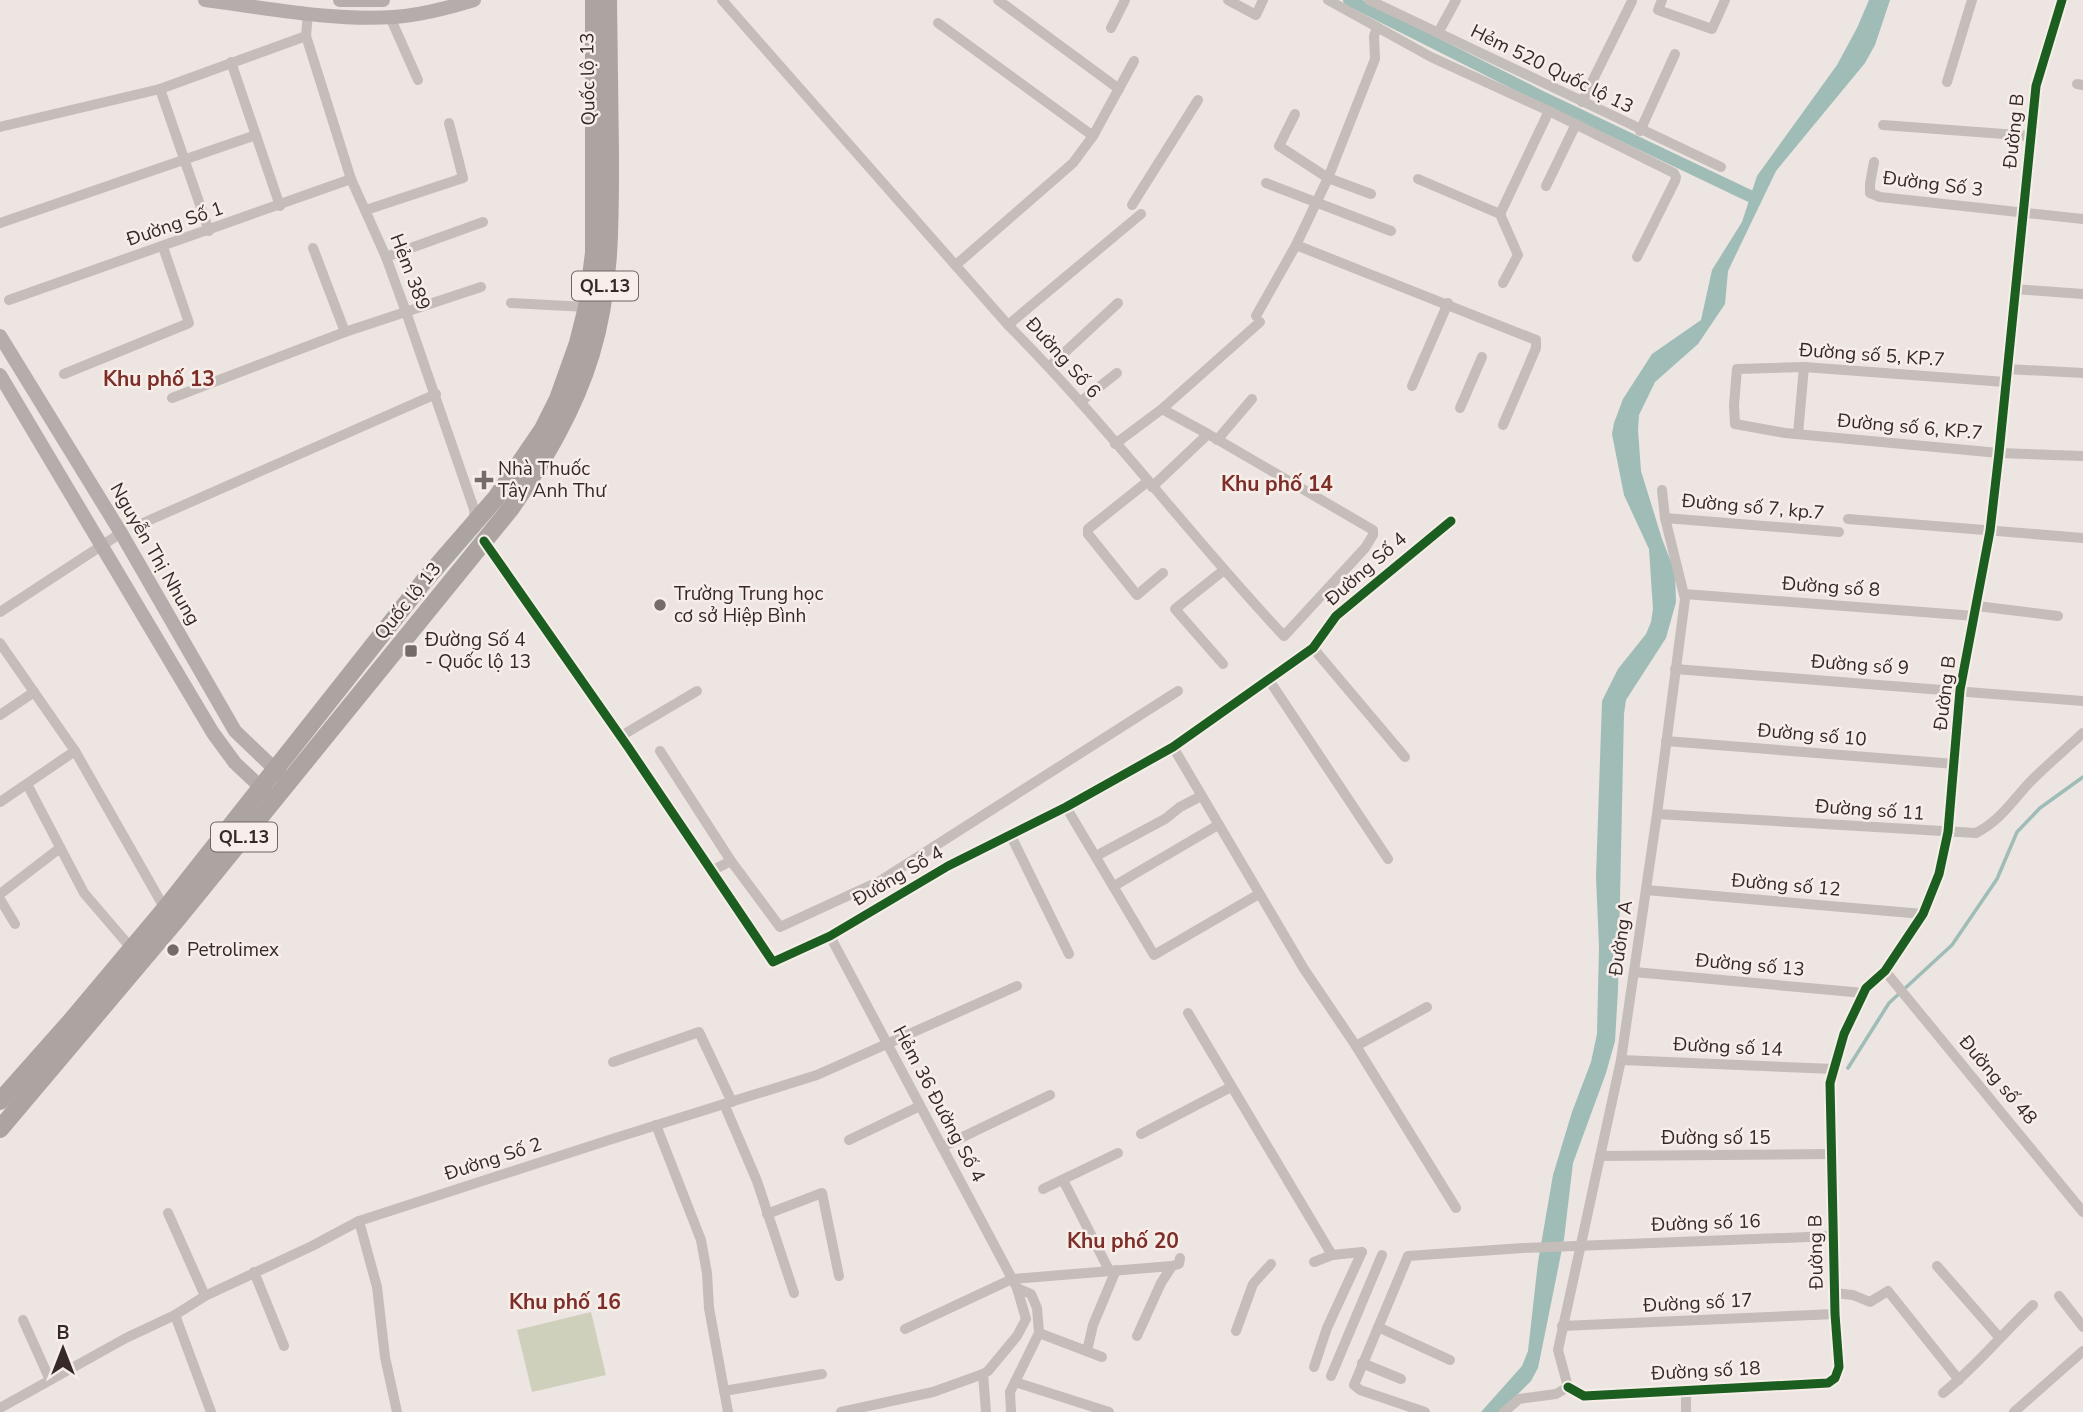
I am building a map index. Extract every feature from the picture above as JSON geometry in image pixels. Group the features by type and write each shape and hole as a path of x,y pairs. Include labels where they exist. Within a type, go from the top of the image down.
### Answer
{"highway":[{"name":"Quốc lộ 13","path":"0,1129 178,918 424,582 496,498 543,429 569,372 587,307 594,253 594,0"},
{"name":"Quốc lộ 13","path":"282,775 484,541 517,498 556,438 572,405 591,355 603,309 609,252 608,0"},
{"path":"475,524 484,541"},
{"name":"Quốc lộ 13","path":"0,1101 267,794"}],"street":[{"path":"205,0 358,18 426,12 474,0"},
{"path":"340,0 383,0"},
{"name":"Đường Số 6","path":"722,0 1008,324 1050,366 1149,484 1284,636 1365,548 1373,530 1213,437"},
{"path":"998,0 1119,89"},
{"path":"1111,28 1125,0"},
{"path":"1228,0 1256,15 1263,0"},
{"path":"1328,0 1431,57 1549,111 1674,173 1676,177 1637,257"},
{"name":"Hẻm 520 Quốc lộ 13","path":"1369,0 1640,131 1721,167"},
{"path":"1438,33 1456,0"},
{"path":"1662,0 1658,10 1713,29 1725,0"},
{"path":"1947,82 1972,0"},
{"name":"Đường B","path":"1839,1367 1834,1293 1830,1083 1844,1034 1864,993 1885,971 1923,914 1939,874 1948,832 1960,690 1990,531 2036,86 2062,0"},
{"path":"1582,102 1632,1"},
{"path":"0,127 160,89 306,36 308,13"},
{"path":"390,17 418,80"},
{"path":"938,23 1093,136"},
{"path":"1115,444 1162,409 1258,319 1328,177 1375,59 1374,36 1377,27"},
{"name":"Hẻm 389","path":"306,36 352,179 386,257 436,394 474,509 475,524"},
{"path":"1640,131 1675,54"},
{"path":"957,264 1073,163 1093,136 1134,61"},
{"path":"230,62 280,206"},
{"path":"160,89 209,231"},
{"path":"1132,205 1198,100"},
{"path":"1500,214 1549,111"},
{"path":"1295,114 1279,146 1328,177 1371,194"},
{"path":"366,210 463,178 449,123"},
{"path":"1546,186 1576,124"},
{"path":"1883,125 2031,136"},
{"path":"0,223 256,135"},
{"name":"Đường Số 3","path":"1874,162 1870,193 1880,197 2023,213"},
{"name":"Đường Số 1","path":"9,300 352,179"},
{"path":"1418,179 1500,214 1518,255 1503,283"},
{"path":"1266,183 1391,231"},
{"path":"2023,213 2083,219"},
{"path":"1008,324 1141,214"},
{"path":"386,257 484,222"},
{"path":"1296,245 1536,340 1538,343 1503,425"},
{"path":"64,374 189,323 163,247"},
{"path":"313,248 345,332"},
{"path":"172,398 345,332 481,287"},
{"path":"2015,289 2083,293"},
{"path":"511,303 587,307"},
{"path":"1050,366 1118,303"},
{"path":"1412,386 1448,303"},
{"name":"Nguyễn Thị Nhung","path":"0,336 121,533 235,731 282,775"},
{"path":"1460,408 1482,357"},
{"path":"1798,435 1804,368"},
{"name":"Đường số 5, KP.7","path":"1735,424 1737,369 1804,368 2005,382"},
{"path":"2006,369 2083,373"},
{"path":"1080,402 1116,373"},
{"name":"Nguyễn Thị Nhung","path":"0,376 213,733 235,763 267,794"},
{"path":"143,523 436,394"},
{"path":"1163,573 1137,595 1088,534 1088,529 1213,437 1252,399"},
{"path":"1162,409 1213,437"},
{"name":"Đường số 6, KP.7","path":"1735,424 1798,435 1999,453 2083,456"},
{"name":"Đường A","path":"1568,1387 1558,1350 1620,1060 1657,814 1685,594 1665,517 1662,490"},
{"name":"Đường số 7, kp.7","path":"1665,517 1839,532"},
{"name":"Đường số 7, kp.7","path":"1848,519 2083,538"},
{"name":"Đường Số 4","path":"484,541 621,736 773,962 830,936 948,866 1066,807 1173,747 1313,649 1336,616 1451,521"},
{"path":"0,612 121,533"},
{"path":"1223,664 1174,609 1224,570"},
{"name":"Đường số 8","path":"1685,594 2058,616"},
{"path":"0,643 75,751 165,909"},
{"path":"1313,649 1405,757"},
{"name":"Đường số 9","path":"1675,668 2083,701"},
{"path":"1269,680 1388,859"},
{"path":"621,736 697,691"},
{"path":"660,751 731,861 780,927 880,881 1178,691"},
{"path":"0,715 34,692"},
{"name":"Đường số 11","path":"1657,814 1976,832 1990,826 2048,765 2083,733"},
{"name":"Đường số 10","path":"1666,741 1955,764"},
{"path":"1173,747 1304,969 1356,1046 1456,1208"},
{"path":"0,802 75,751"},
{"path":"27,784 84,893 132,949"},
{"path":"1096,856 1165,819 1201,796"},
{"path":"1066,807 1154,955 1259,894"},
{"path":"1114,886 1218,825"},
{"path":"1010,834 1069,954"},
{"path":"15,923 0,896 60,848"},
{"path":"711,871 731,861"},
{"name":"Đường số 12","path":"1646,890 1923,914"},
{"name":"Hẻm 36 Đường Số 4","path":"830,936 1014,1283 1026,1320 1017,1336 983,1374"},
{"name":"Đường số 48","path":"1885,971 2083,1212"},
{"name":"Đường số 13","path":"1634,972 1864,993"},
{"name":"Đường Số 2","path":"0,1408 126,1338 175,1315 205,1296 359,1221 817,1075 1017,986"},
{"path":"1356,1046 1427,1007"},
{"path":"1188,1013 1332,1255"},
{"path":"613,1062 699,1032 757,1181 794,1293"},
{"name":"Đường số 14","path":"1620,1060 1834,1069"},
{"path":"1141,1133 1231,1087"},
{"path":"942,1147 1050,1095"},
{"path":"849,1140 920,1106"},
{"path":"656,1125 701,1240 707,1273 709,1308 728,1412"},
{"path":"1044,1189 1118,1153"},
{"name":"Đường số 15","path":"1600,1156 1831,1154"},
{"path":"1063,1180 1112,1270 1087,1351"},
{"path":"767,1214 822,1193 839,1276"},
{"path":"168,1213 205,1296"},
{"path":"359,1221 377,1287 385,1357 397,1412"},
{"name":"Đường số 16","path":"1378,1327 1408,1256 1581,1245 1833,1236"},
{"path":"1314,1262 1332,1255 1362,1252 1327,1328 1314,1367"},
{"path":"1331,1376 1382,1255"},
{"path":"905,1329 1014,1283 1112,1270 1172,1266 1179,1264 1181,1258"},
{"path":"1236,1331 1253,1284 1271,1264"},
{"path":"1137,1336 1161,1283 1172,1266"},
{"path":"1937,1266 1999,1337"},
{"path":"254,1272 284,1346"},
{"name":"Hẻm 36 Đường Số 4","path":"1014,1283 1031,1294 1037,1308 1039,1333"},
{"path":"1834,1293 1853,1295 1870,1302 1888,1291 1959,1380"},
{"path":"2059,1296 2083,1327"},
{"path":"1943,1393 2033,1305"},
{"name":"Đường số 17","path":"1562,1326 1835,1314"},
{"path":"175,1315 211,1412"},
{"path":"23,1320 50,1380"},
{"path":"1425,1412 1355,1387 1378,1327 1450,1360"},
{"path":"1011,1412 1010,1392 1039,1333 1102,1357"},
{"path":"2014,1412 2083,1351"},
{"path":"1362,1363 1401,1379"},
{"name":"Đường số 18","path":"1568,1387 1584,1396 1828,1383 1835,1378 1839,1367"},
{"path":"724,1391 822,1374"},
{"path":"841,1412 933,1392 983,1374 985,1412"},
{"path":"1015,1381 1109,1412"},
{"path":"1504,1412 1519,1399 1556,1394 1568,1387"},
{"path":"1686,1389 1686,1412"}],"green space":[{"path":"591,1312 606,1375 532,1392 517,1330"}],"water":[{"path":"1869,0 1890,0 1875,45 1865,63 1776,171 1728,271 1725,304 1698,344 1655,382 1639,415 1641,471 1675,572 1676,602 1666,638 1626,700 1624,714 1615,1041 1573,1163 1564,1239 1538,1368 1531,1381 1500,1412 1481,1412 1522,1366 1528,1351 1538,1262 1553,1175 1591,1062 1597,1034 1599,947 1596,877 1602,701 1618,669 1646,634 1653,609 1649,549 1624,495 1612,434 1614,423 1623,399 1652,354 1701,320 1712,270 1742,222 1757,176 1837,65"}],"waterway":[{"path":"1349,0 1542,97 1754,198"},
{"path":"1848,1068 1889,1003 1952,945 1997,879 2017,832 2040,808 2083,777"}],"cycle path":[{"path":"1568,1387 1584,1396 1828,1383 1835,1378 1839,1367 1835,1314 1830,1083 1844,1034 1866,988 1885,971 1923,914 1939,874 1948,832 1960,690 1990,531 2036,86 2062,0"},
{"path":"484,541 628,747 773,962 830,936 948,866 1066,807 1173,747 1313,648 1336,616 1451,521"}],"place":[{"name":"Nhà Thuốc Tây Anh Thư","path":"484,480"},
{"name":"Trường Trung học cơ sở Hiệp Bình","path":"660,605"},
{"name":"Đường Số 4 - Quốc lộ 13","path":"411,651"},
{"name":"Petrolimex","path":"173,950"}],"district":[{"name":"Khu phố 13","path":"159,379"},
{"name":"Khu phố 14","path":"1277,484"},
{"name":"Khu phố 20","path":"1123,1241"},
{"name":"Khu phố 16","path":"565,1302"}]}
